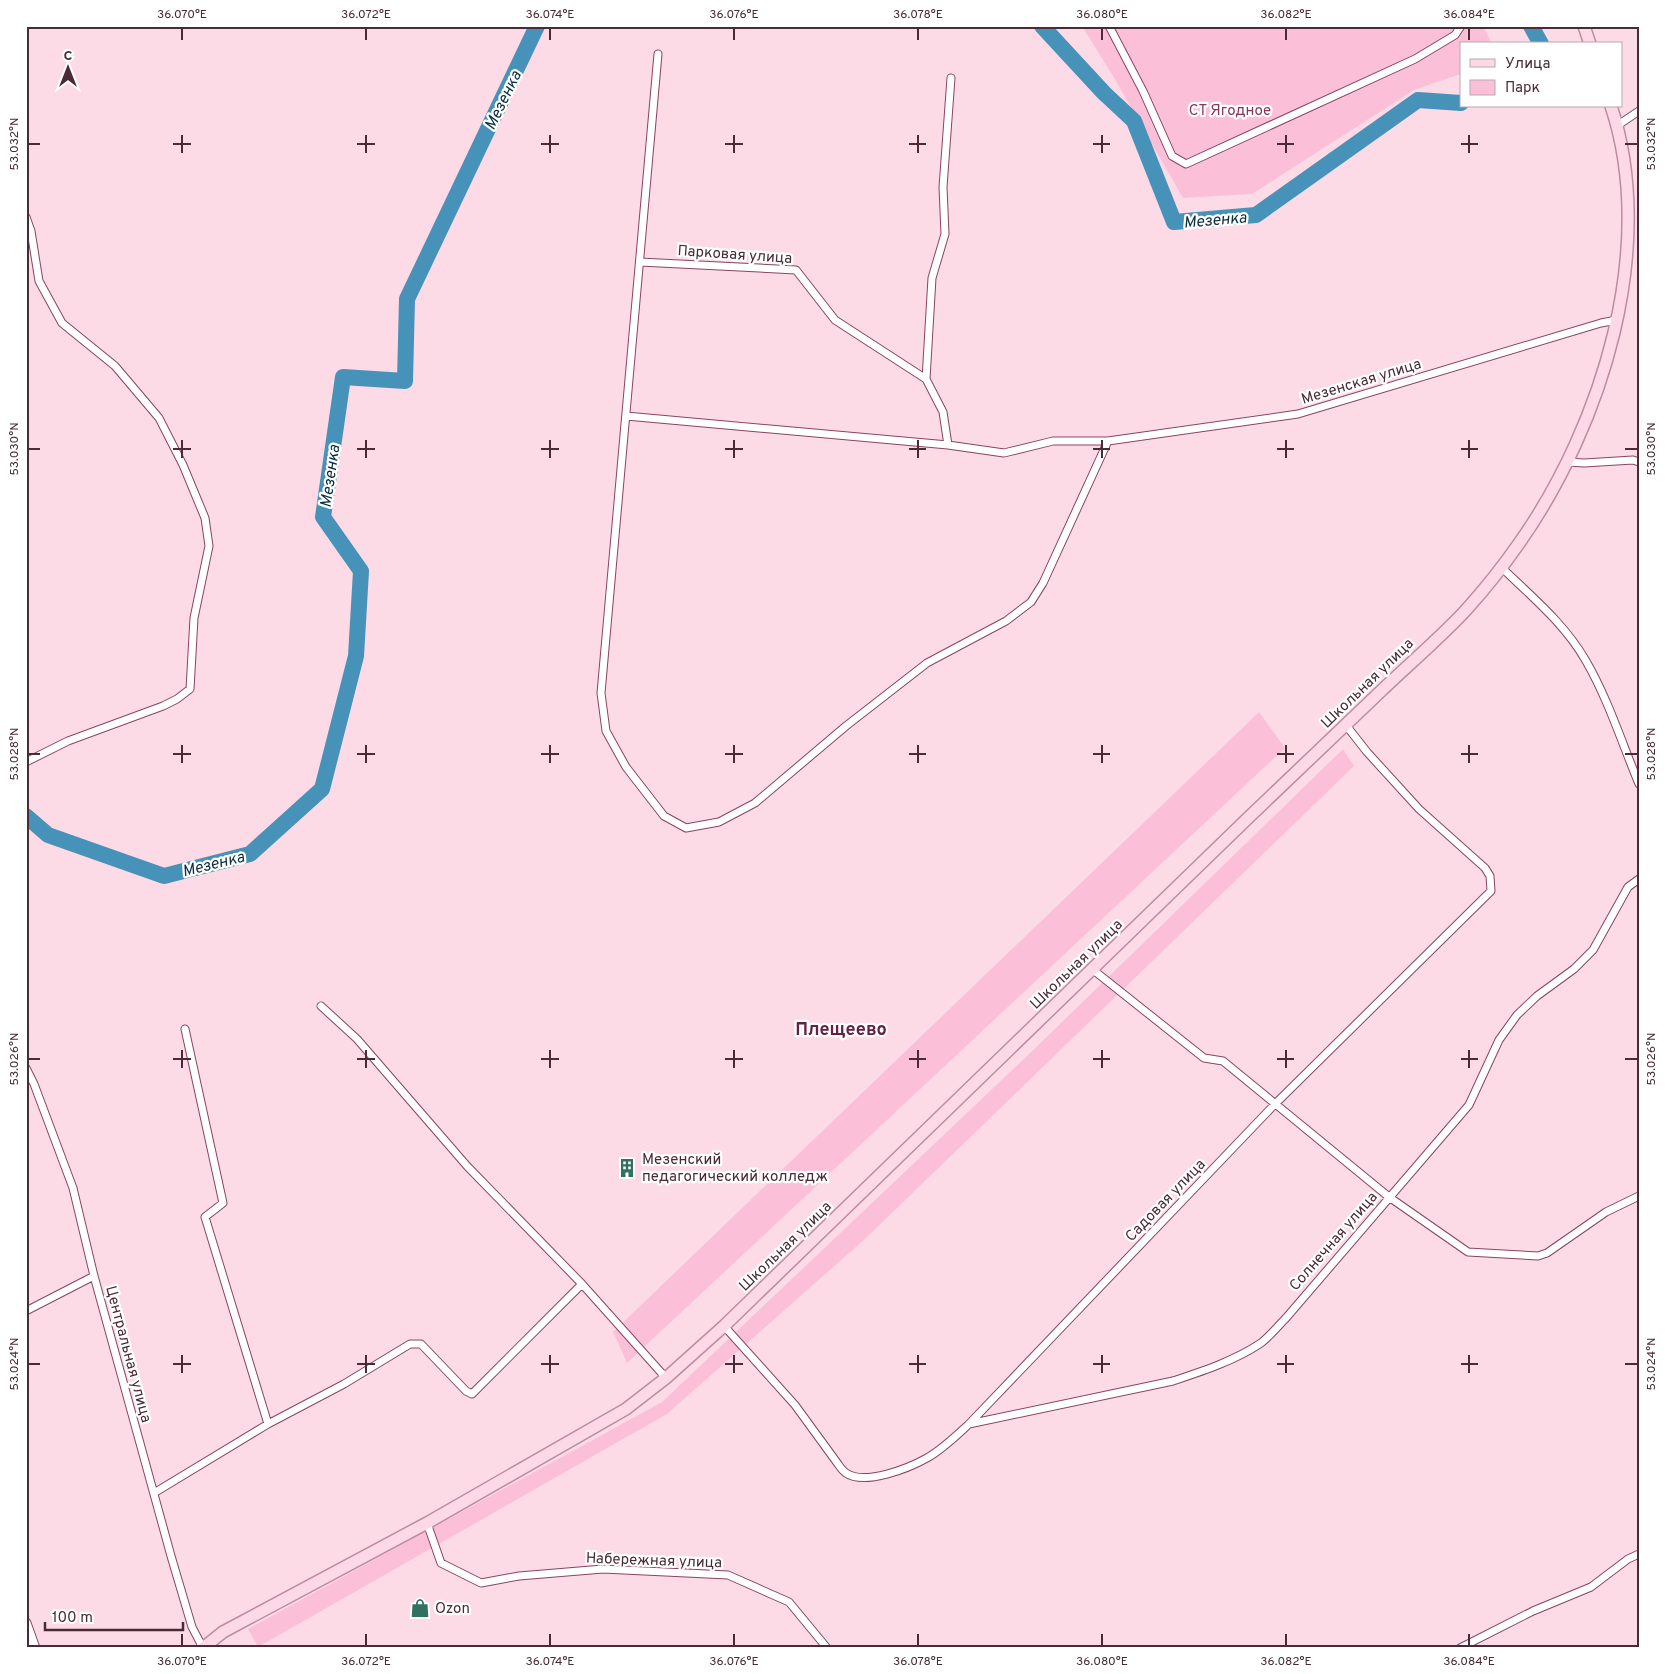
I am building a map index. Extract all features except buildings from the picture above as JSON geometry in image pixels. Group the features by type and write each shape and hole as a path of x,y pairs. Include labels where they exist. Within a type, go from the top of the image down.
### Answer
{"main road":[{"path":"1584,26 1589,42"},
{"name":"Школьная улица","path":"203,1648 223,1632 427,1523 626,1410 666,1378 724,1326 1345,724 1465,611 1522,540 1568,462 1602,378 1617,320 1623,287 1628,232 1628,200 1618,125 1612,108"}],"street":[{"path":"1109,26 1143,91 1172,156 1186,164 1415,60 1455,35 1461,26"},
{"path":"658,54 601,693 606,731 626,767 664,816 686,828 719,822 755,803 846,726 927,663 1006,621 1031,602 1043,583 1108,441"},
{"path":"926,379 932,278 945,234 943,187 950,78"},
{"path":"1618,125 1639,111"},
{"path":"26,217 31,231 40,281 62,323 115,366 159,418 184,464 205,518 209,546 194,618 190,689 178,699 68,741 26,762"},
{"name":"Парковая улица","path":"640,262 796,270 835,320 926,379 943,412 948,445"},
{"name":"Мезенская улица","path":"626,416 948,445 1004,453 1053,441 1108,441 1298,414 1601,323 1617,320"},
{"path":"1568,462 1633,460 1639,462"},
{"path":"1501,567 1567,633 1586,660 1598,684 1639,784"},
{"name":"Садовая улица","path":"724,1326 795,1405 846,1473 857,1477 872,1478 927,1458 945,1446 969,1424 1274,1105 1491,891 1490,876 1485,868 1419,809 1366,752 1345,724"},
{"name":"Солнечная улица","path":"969,1424 1173,1381 1206,1370 1262,1342 1286,1318 1470,1105 1499,1040 1517,1015 1536,996 1574,969 1593,950 1628,887 1639,879"},
{"path":"1092,970 1204,1058 1223,1061 1389,1198 1468,1252 1538,1256 1547,1254 1606,1212 1639,1196"},
{"path":"321,1006 357,1039 467,1166 582,1284 666,1378"},
{"path":"185,1029 223,1203 205,1218 268,1424"},
{"name":"Центральная улица","path":"26,1068 34,1084 73,1188 94,1276 154,1493 192,1627 203,1648"},
{"path":"26,1311 94,1276"},
{"path":"154,1493 268,1424 344,1384 410,1344 421,1344 466,1391 472,1394 582,1284"},
{"name":"Набережная улица","path":"427,1523 441,1563 481,1583 519,1576 603,1570 728,1575 790,1602 827,1648"},
{"path":"1460,1648 1533,1611 1591,1586 1628,1559 1639,1554"},
{"path":"26,1623 35,1648"}],"green space":[{"name":"СТ Ягодное","path":"1082,26 1483,26 1491,42 1460,42 1460,74 1414,90 1252,194 1183,198"},
{"path":"1259,712 1285,748 627,1363 613,1332"},
{"path":"1343,749 1354,766 866,1238 667,1414 258,1647 248,1629 662,1402 1026,1057"}],"waterway":[{"name":"Мезенка","path":"26,816 48,835 164,876 250,854 322,789 356,656 361,571 323,517 343,377 405,381 407,299 537,26"},
{"name":"Мезенка","path":"1042,26 1104,93 1134,121 1174,222 1256,215 1418,100 1460,103"},
{"name":"Мезенка","path":"1531,26 1540,42"}],"place":[{"name":"Мезенский педагогический колледж","path":"627,1168"},
{"name":"Ozon","path":"420,1608"}],"district":[{"name":"Плещеево","path":"841,1029"}]}
